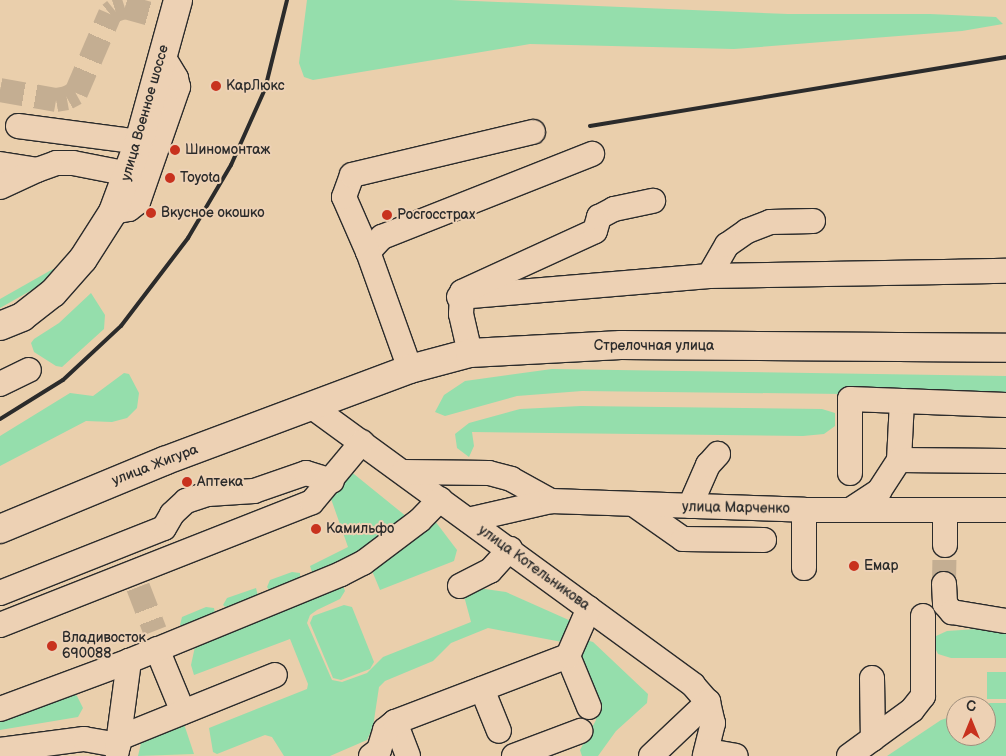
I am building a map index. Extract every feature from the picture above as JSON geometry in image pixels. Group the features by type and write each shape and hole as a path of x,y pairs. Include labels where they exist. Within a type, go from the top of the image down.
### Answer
{"main road":[{"name":"улица Военное шоссе","path":"0,326 22,317 53,293 83,259 113,212 129,174 139,142 178,0"},
{"name":"Стрелочная улица","path":"311,406 410,369 470,353 621,345 1006,348"},
{"name":"улица Жигура","path":"0,529 140,470 311,406"}],"street":[{"path":"113,212 129,209 138,202 178,87 176,78 162,55"},
{"path":"18,126 139,142"},
{"path":"410,369 368,252 344,197 352,175 533,132"},
{"path":"368,252 382,238 592,154"},
{"path":"0,187 56,163 73,163 129,174"},
{"path":"0,164 37,170"},
{"path":"459,297 468,287 595,231 599,217 614,209 653,201"},
{"path":"708,276 727,246 747,231 770,222 813,221"},
{"path":"459,297 708,276 1006,272"},
{"path":"459,297 470,353"},
{"path":"0,384 29,370"},
{"path":"850,473 850,399 1006,405"},
{"path":"850,510 879,491 899,460 902,402"},
{"name":"улица Котельникова","path":"311,406 679,673 708,702"},
{"path":"0,626 136,580 312,502 332,481 362,442"},
{"path":"690,506 708,465 718,454"},
{"path":"899,460 1006,461"},
{"path":"0,593 164,528 172,514 186,501 208,494 254,491 306,472 332,481"},
{"path":"403,472 489,473 511,479 551,501"},
{"path":"0,709 129,661 363,563 420,520 440,499"},
{"name":"улица Марченко","path":"468,520 551,501 636,506 804,510 1006,510"},
{"path":"636,506 683,538 764,540"},
{"path":"804,510 804,568"},
{"path":"944,546 945,510"},
{"path":"120,545 136,580"},
{"path":"460,586 490,571 510,550"},
{"path":"944,584 944,604 952,612 1006,621"},
{"path":"371,756 379,750 385,730 395,722 568,656 590,608"},
{"path":"849,756 912,710 923,696 923,616"},
{"path":"157,649 183,712"},
{"path":"568,656 590,707"},
{"path":"118,746 129,661"},
{"path":"0,750 84,739 118,746 183,712 275,675"},
{"path":"872,678 874,739"},
{"path":"482,689 499,731"},
{"path":"708,702 713,723 706,753 736,756"},
{"path":"651,756 708,702"},
{"path":"395,722 408,756"},
{"path":"514,756 580,731"}],"green space":[{"path":"307,0 451,0 788,14 930,14 996,17 1003,24 962,31 734,49 530,44 313,80 304,77 299,63"},
{"path":"53,269 57,270 46,282 0,308 0,299"},
{"path":"91,293 105,315 104,329 62,367 56,366 34,352 31,343 34,339 59,323"},
{"path":"552,369 1006,376 1006,396 582,391 517,396 445,416 435,412 444,395 465,381"},
{"path":"124,373 129,374 139,393 137,408 127,418 112,422 86,421 0,466 0,436 70,393 93,396"},
{"path":"581,406 822,409 835,413 835,426 824,434 803,436 472,432 474,446 469,457 457,448 455,434 469,423 520,409"},
{"path":"349,470 407,517 363,555 313,575 310,566 348,547 330,496"},
{"path":"435,521 457,550 454,561 380,590 370,566"},
{"path":"292,572 300,573 300,580 270,591 267,587 270,580"},
{"path":"343,586 345,591 340,599 310,615 307,623 332,680 342,682 367,673 383,657 471,622 464,596 471,587 506,592 571,621 562,642 488,628 451,643 433,661 385,681 379,687 373,727 367,740 330,756 284,756 272,737 265,735 217,754 213,752 209,728 307,689 308,684 290,639 194,675 191,665 196,642"},
{"path":"256,588 258,596 227,608 223,605 227,598"},
{"path":"344,605 352,607 374,662 370,669 341,680 333,678 310,623 313,616"},
{"path":"206,607 214,608 215,614 183,627 180,625 182,617"},
{"path":"1006,627 1006,658 951,658 938,654 936,650 936,636 947,631"},
{"path":"586,640 593,642 648,694 647,703 616,731 598,756 582,756 580,750 596,720 595,708 575,662"},
{"path":"987,672 1006,672 1006,699 996,699 996,696 987,696"},
{"path":"70,691 77,696 83,708 78,717 0,730 0,713"},
{"path":"996,703 1006,703 1006,756 887,756 946,718 946,746 996,746"},
{"path":"180,723 184,724 194,754 138,756 142,739"}],"tunnel":[{"path":"0,90 56,100 67,98 76,93 110,14 115,10 125,7 172,20"},
{"path":"944,584 945,545"},
{"path":"138,587 155,631"}],"railway":[{"path":"0,419 63,380 121,326 188,238 231,165 265,89 287,0"},
{"path":"590,126 1006,57"}],"place":[{"name":"КарЛюкс","path":"216,86"},
{"name":"Шиномонтаж","path":"175,150"},
{"name":"Toyota","path":"170,178"},
{"name":"Вкусное окошко","path":"151,213"},
{"name":"Росгосстрах","path":"387,215"},
{"name":"Аптека","path":"187,482"},
{"name":"Камильфо","path":"316,529"},
{"name":"Емар","path":"854,566"},
{"name":"Владивосток 690088","path":"52,646"}]}
